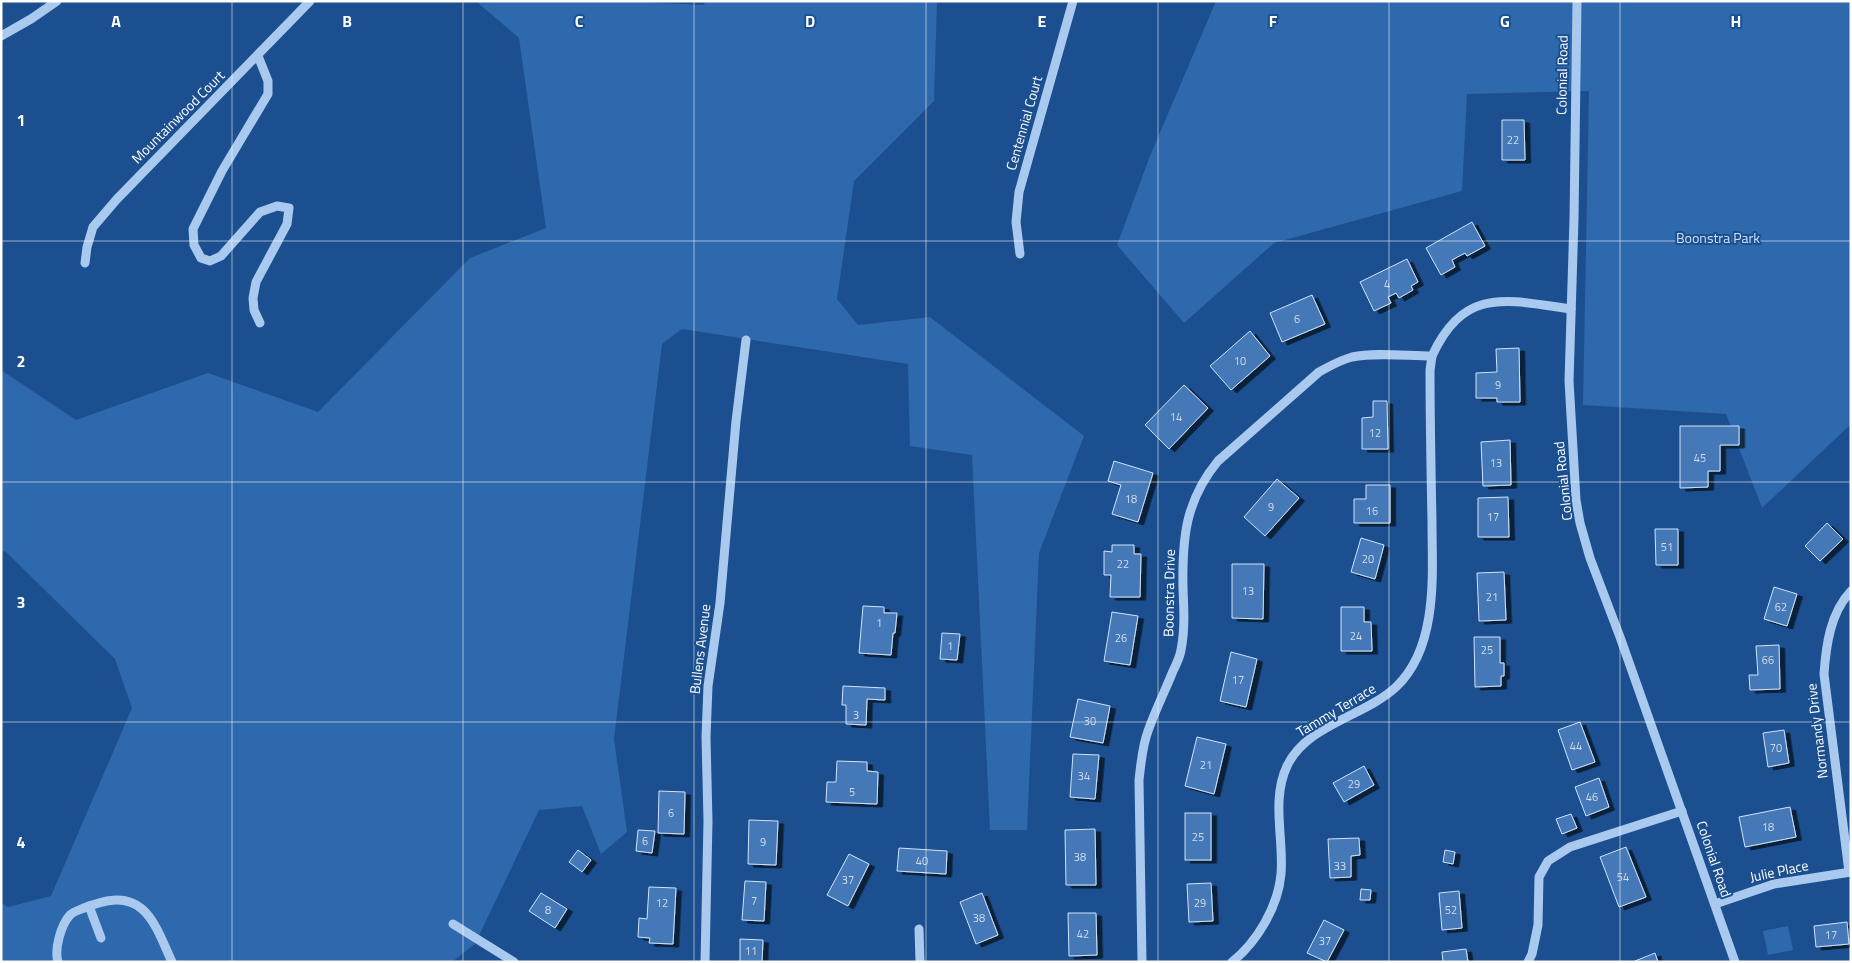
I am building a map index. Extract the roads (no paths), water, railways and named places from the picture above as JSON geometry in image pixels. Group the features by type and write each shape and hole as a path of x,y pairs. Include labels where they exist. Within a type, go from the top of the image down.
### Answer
{"street":[{"path":"1,36 31,20 57,1"},
{"name":"Mountainwood Court","path":"85,263 87,247 93,227 117,199 310,1"},
{"name":"Centennial Court","path":"1020,254 1016,222 1019,192 1073,1"},
{"name":"Colonial Road","path":"1577,1 1574,219 1569,381 1576,500 1580,523 1590,558 1620,636 1735,962"},
{"path":"258,56 268,81 268,94 222,171 193,228 194,245 200,258 210,261 221,256 260,212 277,206 289,208 287,224 256,282 253,298 254,310 260,323"},
{"name":"Tammy Terrace","path":"1232,962 1253,941 1265,922 1281,875 1279,801 1287,766 1296,751 1307,740 1384,698 1398,686 1410,670 1425,637 1430,615 1432,571 1430,370 1432,356 1440,338 1451,323 1464,312 1479,304 1495,301 1515,302 1571,309"},
{"name":"Bullens Avenue","path":"705,962 708,686 720,603 736,421 746,340"},
{"name":"Boonstra Drive","path":"1142,962 1139,780 1142,755 1148,732 1181,652 1185,629 1182,562 1184,539 1188,516 1196,495 1206,476 1218,460 1320,372 1335,363 1351,357 1432,356"},
{"name":"Normandy Drive","path":"1850,872 1824,674 1825,652 1830,631 1837,611 1851,591"},
{"path":"1528,962 1532,954 1538,924 1539,877 1548,861 1570,847 1682,811"},
{"name":"Julie Place","path":"1715,904 1774,884 1850,872"},
{"path":"58,962 56,956 58,944 64,924 71,914 89,906 114,899 130,903 142,909 158,930 172,962"},
{"path":"89,906 101,938"},
{"path":"453,924 514,962"},
{"path":"919,929 920,962"}],"park label":[{"name":"Boonstra Park","path":"1718,238"}]}
